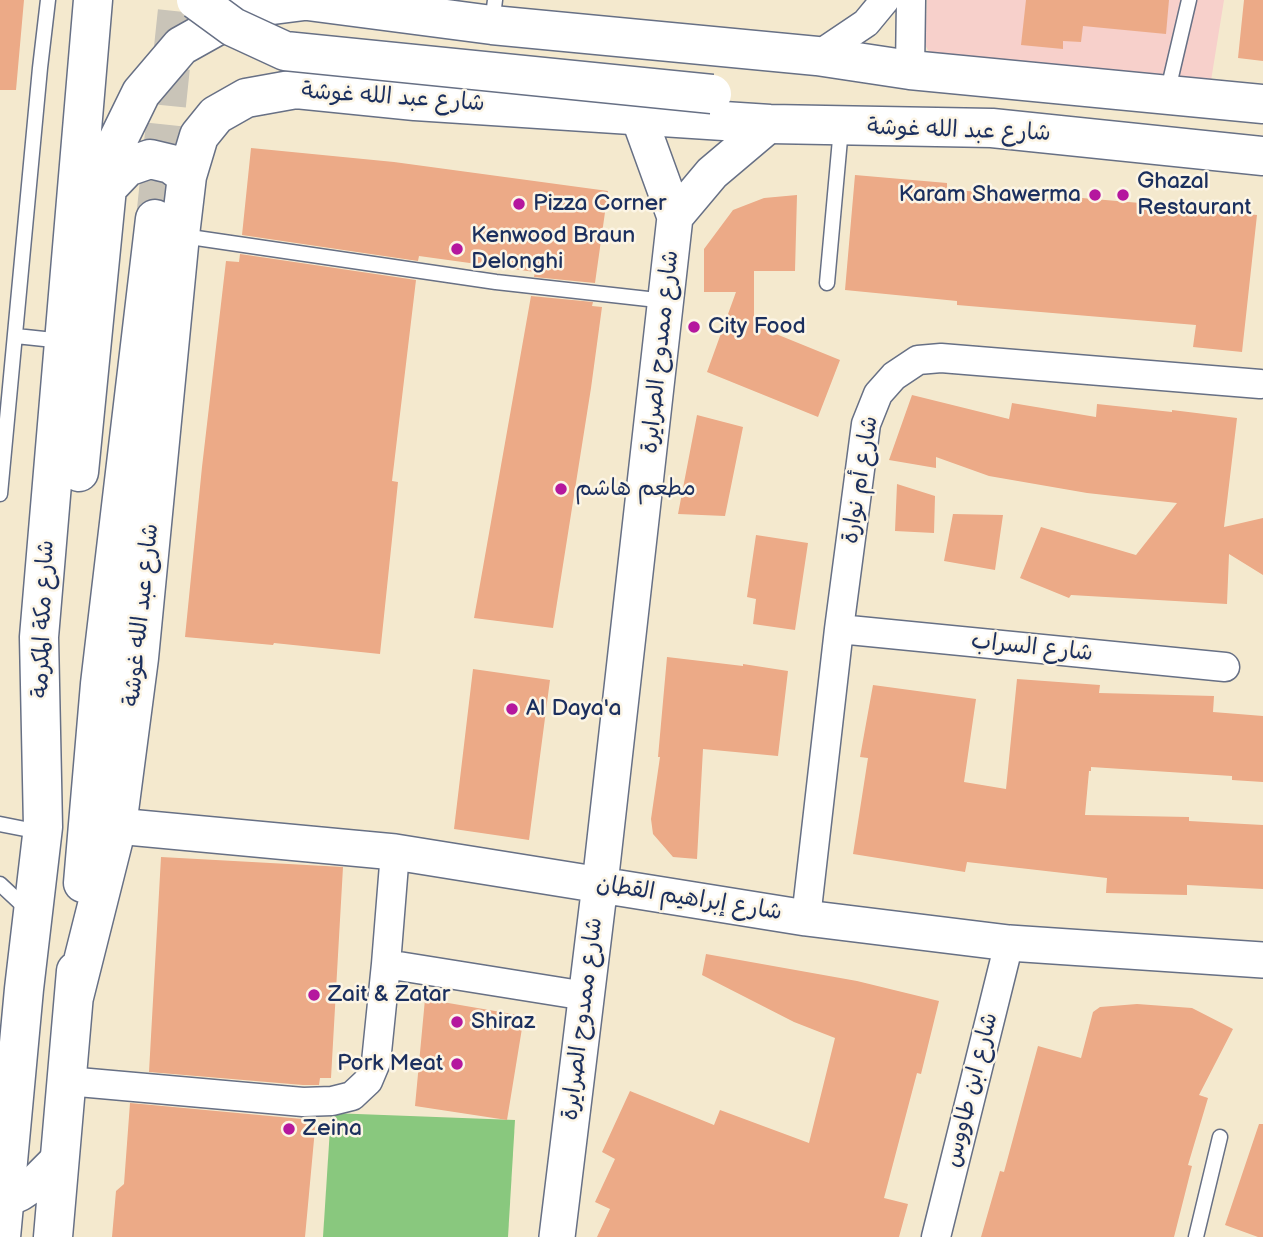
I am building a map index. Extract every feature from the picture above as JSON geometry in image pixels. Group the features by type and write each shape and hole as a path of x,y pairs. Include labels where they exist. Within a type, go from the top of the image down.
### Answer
{"main road":[{"name":"شارع مكة المكرمة","path":"2,1213 43,830 39,637 93,0"},
{"path":"196,0 233,27 285,51 712,94 992,128"},
{"path":"43,830 107,188 116,144 141,93 181,46 249,8 320,2 416,15 493,12 909,70 1263,104"},
{"path":"415,101 393,79 386,55 395,35 416,15"},
{"name":"شارع عبد الله غوشة","path":"74,997 117,826 139,657 167,227 199,136 216,116 246,97 296,89 415,101 770,124 992,128 1263,156"},
{"path":"107,188 127,167 150,159 171,164 187,176"},
{"path":"60,1229 60,1158 100,684 167,227"}],"street":[{"path":"817,57 866,23 885,0"},
{"path":"909,70 911,0"},
{"name":"شارع ممدوح الصرايرة","path":"557,1237 676,218 638,115"},
{"name":"شارع ممدوح الصرايرة","path":"676,218 712,173 770,124"},
{"name":"شارع أم نوارة","path":"806,918 866,424 877,394 894,376 918,360 941,358 1260,384"},
{"name":"شارع السراب","path":"839,629 1225,667"},
{"name":"شارع إبراهيم القطان","path":"117,826 394,852 806,918 1009,943 1263,960"},
{"path":"66,1080 303,1101 332,1101 352,1096 368,1081 376,1062 394,852"},
{"name":"شارع ابن طاووس","path":"936,1237 1009,943"},
{"path":"386,964 586,996"},
{"path":"0,1037 24,989"},
{"path":"2,1213 60,1158"}],"lane":[{"path":"0,494 48,0"},
{"path":"1167,96 1189,0"},
{"path":"827,283 841,127"},
{"path":"167,227 496,282 667,301"},
{"path":"16,336 64,341"},
{"path":"0,824 43,830"},
{"path":"0,884 32,915"},
{"path":"1196,1237 1220,1137"}],"shaded area":[{"path":"927,0 1224,0 1209,93 931,55 925,45"}],"green space":[{"path":"331,1113 515,1120 508,1237 323,1237"}],"building":[{"path":"0,0 24,0 16,90 0,90"},
{"path":"1026,0 1169,0 1166,34 1083,26 1081,42 1063,41 1063,49 1021,45"},
{"path":"1244,0 1263,0 1263,61 1238,58"},
{"path":"251,148 394,162 608,191 595,283 534,277 535,272 419,256 418,261 242,235"},
{"path":"855,175 947,183 947,189 1082,202 1082,198 1257,215 1242,352 1193,347 1196,325 957,305 957,301 845,290"},
{"path":"797,195 795,271 754,271 754,325 840,360 818,417 707,372 736,292 704,292 704,249 733,210 764,198"},
{"path":"240,254 416,280 392,481 398,482 380,654 185,637 226,261 239,262"},
{"path":"531,296 593,302 592,306 602,307 553,628 474,618"},
{"path":"912,395 1009,419 1012,403 1096,417 1097,404 1237,418 1224,527 1263,518 1263,575 1229,554 1227,604 1071,595 1069,598 1020,578 1041,527 1136,555 1177,503 1087,493 989,476 936,457 936,468 889,460"},
{"path":"697,415 743,427 725,516 678,514"},
{"path":"897,484 935,496 934,533 895,531"},
{"path":"953,514 1003,515 995,570 944,561"},
{"path":"756,535 808,543 795,630 753,624 756,599 747,597"},
{"path":"667,657 788,671 778,756 703,749 697,859 673,857 653,834 651,819 660,757"},
{"path":"473,669 550,680 529,840 454,829"},
{"path":"1017,679 1100,685 1099,693 1214,696 1213,712 1263,716 1263,782 1232,780 1232,776 1091,767 1085,815 1189,817 1189,821 1263,825 1263,889 1187,885 1187,895 1106,893 1107,878 967,862 965,872 853,854 868,758 860,757 873,685 976,699 964,782 1006,789"},
{"path":"161,857 343,867 331,1078 320,1078 319,1085 303,1085 149,1072"},
{"path":"706,954 857,981 939,1001 921,1074 917,1073 884,1198 908,1204 899,1237 597,1237 610,1209 595,1202 615,1159 602,1152 630,1091 714,1125 720,1110 809,1143 835,1038 794,1022 702,975"},
{"path":"425,999 524,1016 507,1120 415,1106"},
{"path":"1137,1004 1192,1008 1233,1029 1199,1095 1208,1098 1188,1165 1192,1166 1174,1237 981,1237 1000,1171 1004,1172 1038,1046 1081,1058 1093,1012 1100,1007"},
{"path":"130,1103 302,1119 316,1118 305,1237 112,1237 116,1191 124,1184"},
{"path":"1259,1124 1263,1124 1263,1237 1225,1225"}],"tunnel":[{"path":"155,219 178,0"}],"place":[{"name":"Karam Shawerma","path":"1095,195"},
{"name":"Ghazal Restaurant","path":"1123,195"},
{"name":"Pizza Corner","path":"519,204"},
{"name":"Kenwood Braun Delonghi","path":"457,249"},
{"name":"City Food","path":"694,327"},
{"name":"مطعم هاشم","path":"561,489"},
{"name":"Al Daya'a","path":"512,709"},
{"name":"Zait & Zatar","path":"314,995"},
{"name":"Shiraz","path":"457,1022"},
{"name":"Pork Meat","path":"457,1064"},
{"name":"Zeina","path":"289,1129"}]}
